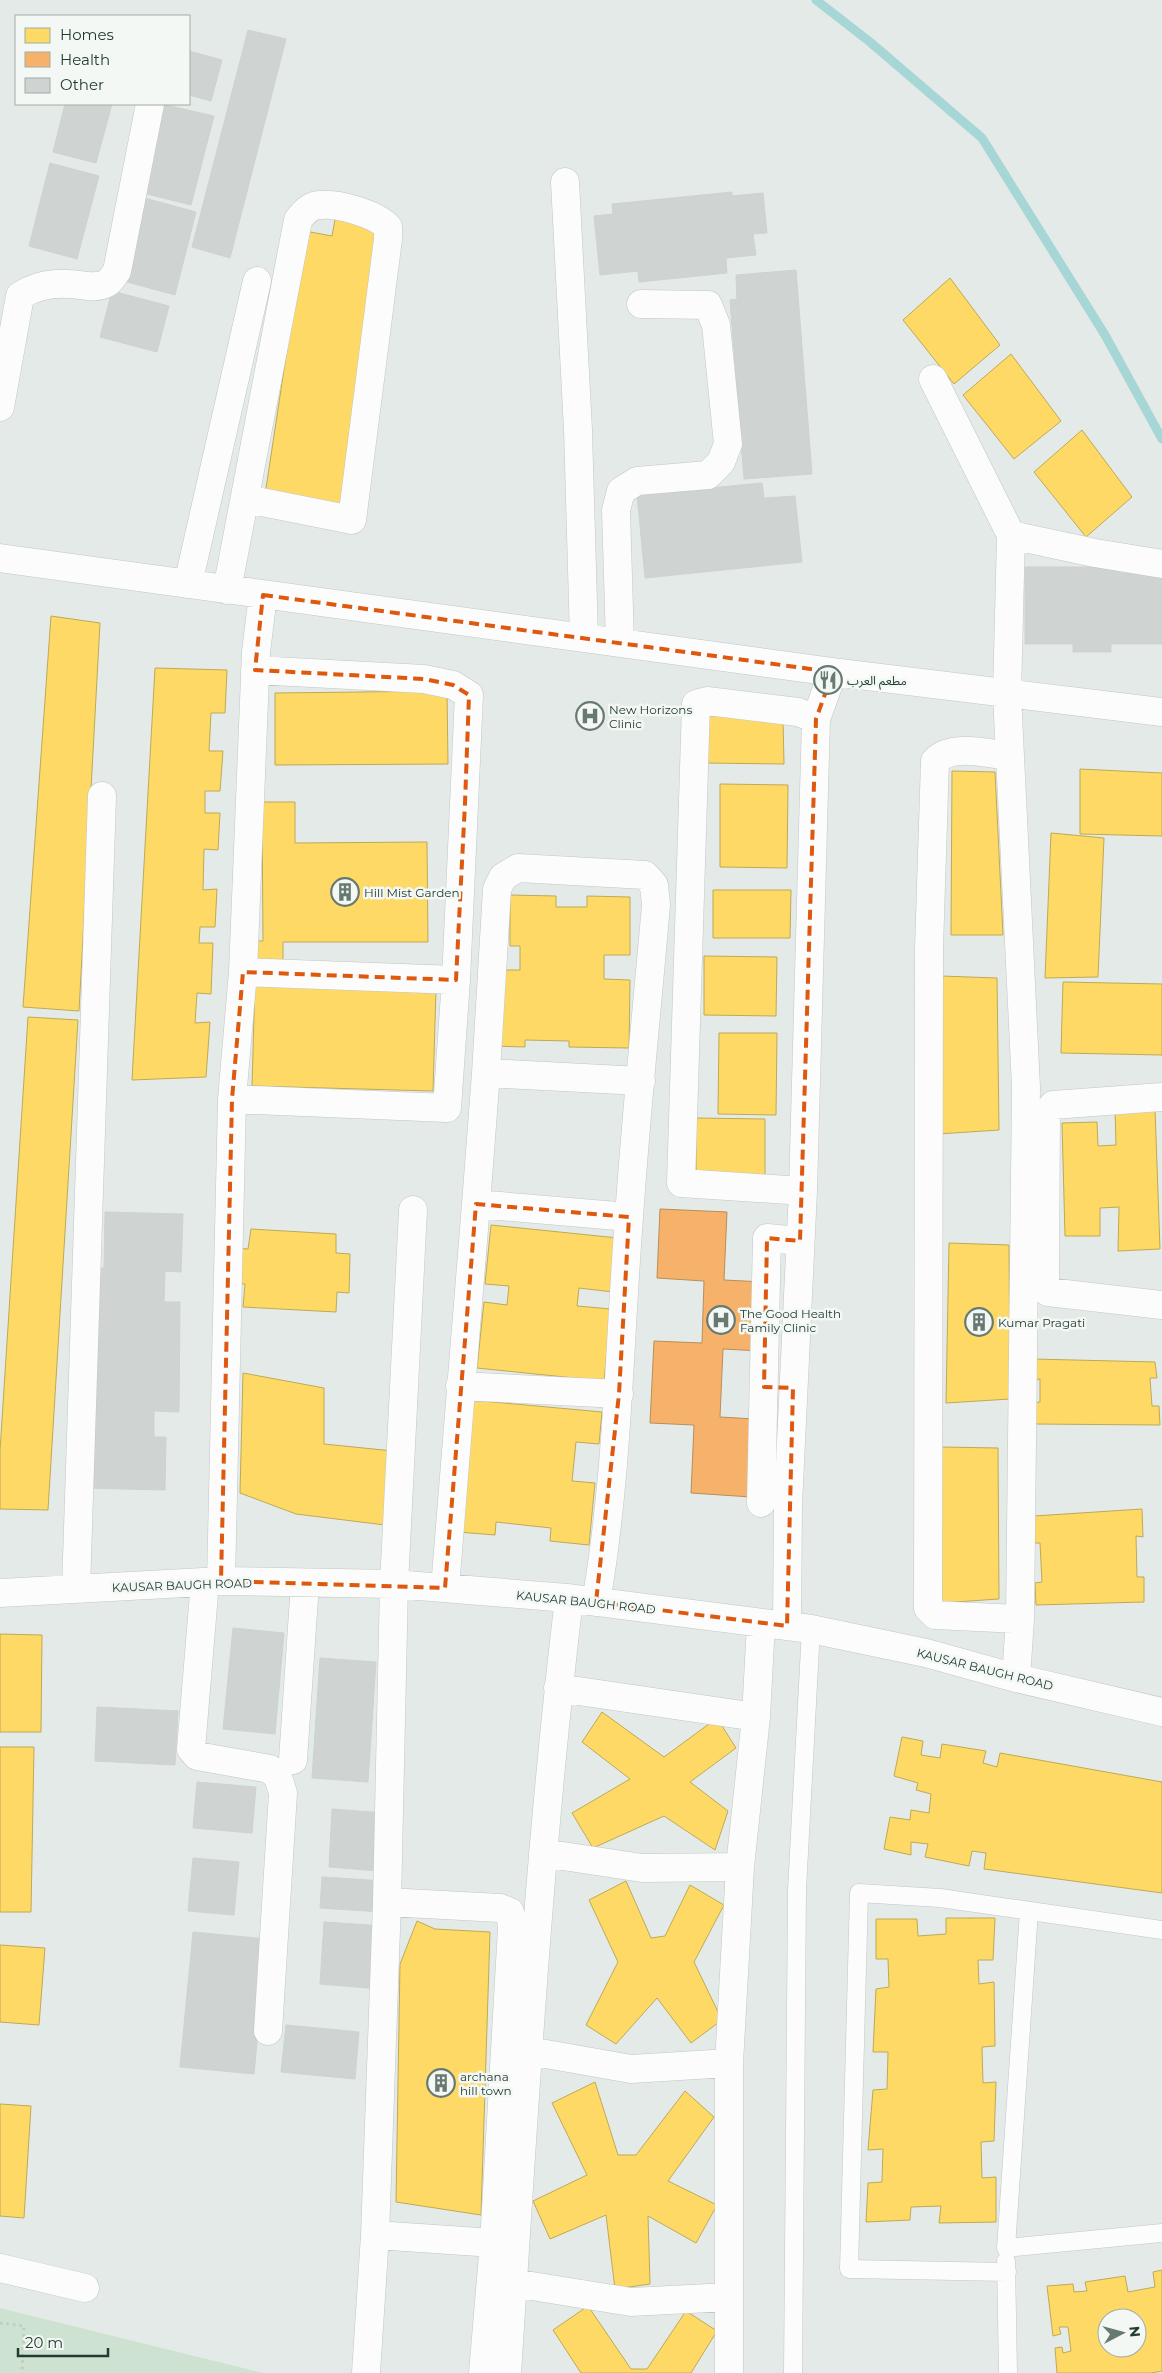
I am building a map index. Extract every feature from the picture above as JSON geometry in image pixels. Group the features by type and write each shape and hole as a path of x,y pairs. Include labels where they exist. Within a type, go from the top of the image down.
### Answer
{"street":[{"path":"0,407 20,296 34,287 68,284 96,286 108,282 117,271 150,105"},
{"path":"565,182 578,430 584,638"},
{"path":"227,590 246,499 298,220 304,212 319,204 351,209 381,219 388,227 388,239 352,520 246,499"},
{"path":"188,584 257,281"},
{"path":"620,643 616,510 621,491 637,481 708,475 721,462 728,444 716,325 708,305 641,304"},
{"path":"933,379 1011,535 1007,694 1026,1087 1020,1619 1016,1678"},
{"path":"1011,535 1094,553 1162,564"},
{"path":"0,558 833,672 1162,712"},
{"path":"263,595 255,670 243,972 232,1099 213,1582 192,1749 197,1756 270,1769 278,1777 283,1793 268,2031"},
{"path":"232,1099 447,1108 456,980 469,695 453,685 424,679 255,670"},
{"path":"729,2373 729,2062 740,1867 756,1718 786,1626 788,1505 803,1190 816,719 833,672"},
{"path":"803,1190 681,1183 681,1173 696,704 707,701 752,706 798,712 816,719"},
{"path":"1010,756 955,751 941,755 935,761 930,948 928,1608 935,1615 1020,1619"},
{"path":"76,1589 102,796"},
{"path":"445,1588 486,1072 497,889 503,876 518,868 645,875 654,885 656,905 629,1217 619,1394 596,1602"},
{"path":"243,972 456,980"},
{"path":"486,1072 641,1082"},
{"path":"1162,1097 1054,1105 1046,1114 1045,1282 1048,1292 1162,1305"},
{"path":"476,1204 629,1217"},
{"path":"366,2373 375,2235 387,1902 394,1584 413,1210"},
{"path":"761,1503 767,1238 800,1241"},
{"path":"460,1386 619,1394"},
{"path":"764,1387 793,1388"},
{"name":"KAUSAR BAUGH ROAD","path":"0,1593 213,1582 394,1584 569,1599 786,1626 926,1653 1016,1678 1162,1712"},
{"path":"293,1760 305,1583"},
{"path":"507,2373 543,1853 558,1688 569,1599"},
{"path":"558,1688 756,1718"},
{"path":"543,1853 642,1868 740,1867"},
{"path":"387,1902 500,1908 510,1912 512,1928 494,2243 483,2373"},
{"path":"529,2051 631,2069 729,2062"},
{"path":"375,2235 494,2243"},
{"path":"0,2268 84,2288"},
{"path":"513,2283 631,2302 729,2297"}],"lane":[{"path":"786,1626 797,1890 793,2373"},
{"path":"1007,2272 849,2270 859,1893 940,1898 1162,1930"},
{"path":"1008,2373 1006,2248 1029,1911"},
{"path":"1006,2248 1162,2233"}],"path":[{"path":"0,2323 24,2326 22,2373"}],"highlighted area":[{"path":"263,595 833,672 816,719 800,1241 767,1238 764,1387 793,1388 787,1626 596,1602 619,1394 629,1217 476,1204 445,1588 221,1581 232,1099 243,972 456,980 465,803 469,695 453,685 424,679 255,670"}],"green space":[{"path":"0,2308 263,2373 0,2373"}],"building: Homes":[{"path":"336,214 378,224 343,508 265,495 305,231 332,236"},
{"path":"950,278 1000,345 954,384 903,320"},
{"path":"1011,354 1061,421 1014,459 963,395"},
{"path":"1082,430 1132,497 1086,537 1034,472"},
{"path":"51,616 100,623 79,1011 23,1007"},
{"path":"155,668 227,670 225,713 211,713 209,751 223,751 220,791 205,791 205,813 220,813 218,850 204,849 203,890 217,889 215,927 200,927 199,943 213,943 211,994 197,993 195,1023 210,1022 206,1077 132,1080"},
{"path":"447,691 448,764 275,765 275,693"},
{"path":"705,710 783,719 784,764 704,763"},
{"path":"1080,769 1162,773 1162,836 1080,834"},
{"path":"952,771 995,772 1003,935 951,935"},
{"path":"720,784 788,785 787,868 720,867"},
{"name":"Hill Mist Garden","path":"262,802 295,802 295,843 427,842 428,942 283,942 283,964 248,963 249,941 263,941"},
{"path":"1051,833 1104,838 1098,977 1045,978"},
{"path":"713,890 791,890 790,938 713,938"},
{"path":"510,895 556,896 556,907 587,907 587,896 630,897 630,955 604,955 604,979 630,980 629,1048 569,1047 569,1041 525,1040 525,1047 493,1046 494,970 520,970 520,946 510,946"},
{"path":"704,956 777,957 776,1016 704,1015"},
{"path":"941,976 997,978 999,1130 938,1134"},
{"path":"1063,982 1162,984 1162,1055 1061,1053"},
{"path":"255,983 436,989 433,1091 252,1086"},
{"path":"28,1017 78,1020 48,1510 0,1509 0,1451"},
{"path":"719,1033 777,1033 776,1115 718,1114"},
{"path":"1155,1109 1160,1249 1118,1251 1119,1207 1100,1208 1100,1236 1065,1236 1062,1123 1097,1122 1098,1146 1116,1145 1115,1110"},
{"path":"696,1118 765,1119 765,1175 696,1175"},
{"path":"491,1225 618,1238 613,1292 579,1288 577,1306 611,1309 604,1381 477,1368 484,1302 507,1305 509,1286 485,1284"},
{"path":"251,1229 336,1234 336,1253 350,1254 349,1293 337,1292 336,1312 243,1307 245,1284 233,1284 235,1248 248,1249"},
{"name":"Kumar Pragati","path":"949,1243 1009,1245 1010,1399 946,1403"},
{"path":"1033,1359 1155,1362 1157,1378 1150,1378 1152,1406 1159,1406 1160,1425 1034,1424 1032,1403 1040,1402 1040,1379 1033,1380"},
{"path":"243,1373 324,1388 324,1444 393,1451 393,1526 296,1514 240,1493"},
{"path":"471,1400 602,1412 599,1444 576,1442 572,1481 595,1483 589,1545 550,1541 551,1528 496,1522 495,1535 458,1532"},
{"path":"941,1447 998,1448 999,1599 940,1603"},
{"path":"1142,1509 1143,1537 1136,1536 1137,1577 1144,1577 1144,1602 1036,1605 1035,1583 1042,1582 1040,1543 1034,1543 1034,1516"},
{"path":"0,1634 42,1635 41,1732 0,1732"},
{"path":"602,1712 664,1757 717,1718 736,1748 690,1782 728,1811 715,1850 664,1816 593,1848 572,1813 630,1779 582,1742"},
{"path":"902,1737 923,1741 921,1755 940,1758 942,1744 986,1751 983,1763 997,1767 1000,1753 1162,1782 1162,1893 984,1869 986,1853 972,1851 969,1866 925,1857 928,1844 911,1842 911,1855 884,1849 890,1817 910,1820 911,1810 929,1813 931,1794 916,1790 918,1783 894,1776"},
{"path":"0,1747 34,1747 31,1912 0,1912"},
{"path":"626,1881 651,1938 665,1936 690,1885 724,1905 694,1962 722,2020 691,2043 657,1998 616,2044 586,2025 618,1962 589,1900"},
{"path":"946,1918 995,1918 993,1960 978,1960 979,1984 994,1982 995,2046 982,2047 983,2083 996,2082 994,2141 981,2142 982,2178 996,2177 996,2222 939,2223 941,2206 911,2207 910,2220 866,2222 868,2183 882,2182 883,2149 868,2150 873,2090 887,2089 888,2052 873,2052 876,1989 889,1987 888,1959 876,1959 876,1919 917,1919 918,1936 946,1934"},
{"name":"archana hill town","path":"417,1921 435,1929 490,1932 481,2215 396,2202 400,1964"},
{"path":"0,1945 45,1948 39,2025 0,2022"},
{"path":"595,2082 618,2155 636,2155 685,2091 714,2117 668,2181 717,2205 696,2243 648,2216 650,2284 615,2289 606,2215 550,2239 533,2201 587,2175 552,2103"},
{"path":"0,2104 31,2106 24,2218 0,2216"},
{"path":"1162,2270 1162,2371 1151,2373 1057,2373 1055,2348 1062,2347 1063,2353 1071,2351 1068,2327 1059,2327 1061,2334 1053,2336 1047,2286 1073,2284 1074,2292 1087,2291 1085,2282 1125,2276 1128,2292 1155,2287 1153,2272"},
{"path":"588,2306 631,2369 647,2369 686,2311 717,2331 691,2373 581,2373 553,2330"}],"building: Health":[{"path":"660,1209 727,1212 724,1280 764,1282 761,1351 723,1349 720,1417 755,1419 751,1497 691,1493 694,1425 650,1423 654,1341 702,1343 704,1281 657,1278"}],"building: Other":[{"path":"248,30 286,39 230,258 192,247"},
{"path":"190,51 222,60 211,101 190,95"},
{"path":"65,105 112,105 96,163 53,152"},
{"path":"161,105 214,116 191,205 139,192"},
{"path":"50,163 99,176 77,259 29,246"},
{"path":"732,192 732,196 763,193 767,233 753,234 756,255 726,258 727,273 639,282 638,271 600,275 594,216 613,214 612,204"},
{"path":"141,197 196,212 175,295 120,280"},
{"path":"796,270 812,474 744,479 730,300 737,299 736,275"},
{"path":"112,291 169,306 157,352 100,337"},
{"path":"762,483 764,498 795,496 802,562 645,578 637,495"},
{"path":"1025,567 1121,567 1121,573 1162,573 1162,644 1111,644 1111,652 1073,652 1073,644 1025,644"},
{"path":"105,1212 183,1214 181,1272 165,1271 164,1302 180,1302 179,1412 154,1411 154,1437 166,1437 165,1490 85,1488 89,1268 104,1268"},
{"path":"233,1628 284,1633 275,1734 223,1729"},
{"path":"320,1658 376,1662 368,1782 312,1778"},
{"path":"97,1707 178,1711 175,1765 95,1761"},
{"path":"197,1782 256,1787 252,1833 193,1828"},
{"path":"332,1809 383,1813 379,1871 329,1867"},
{"path":"193,1858 239,1862 234,1915 188,1911"},
{"path":"322,1877 384,1881 382,1912 320,1908"},
{"path":"324,1922 384,1926 380,1989 320,1984"},
{"path":"193,1932 267,1939 254,2074 180,2067"},
{"path":"286,2025 359,2032 355,2079 281,2072"}],"waterway":[{"path":"816,0 870,42 982,138 1105,335 1162,439"}],"place":[{"name":"مطعم العرب","path":"828,680"},
{"name":"New Horizons Clinic","path":"590,716"},
{"name":"Hill Mist Garden","path":"345,892"},
{"name":"The Good Health Family Clinic","path":"721,1320"},
{"name":"Kumar Pragati","path":"979,1322"},
{"name":"archana hill town","path":"441,2083"}]}
